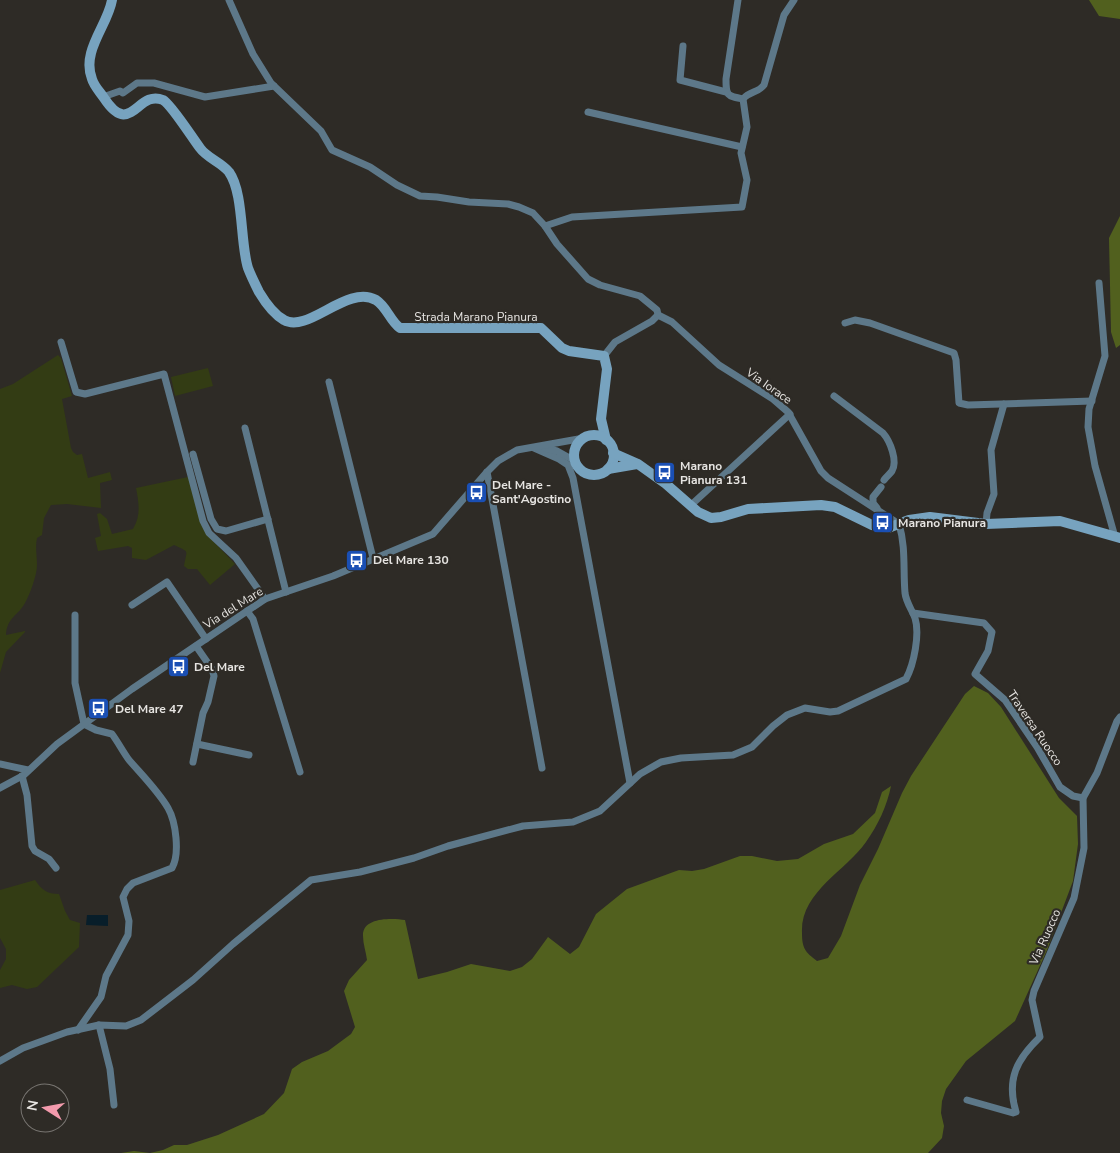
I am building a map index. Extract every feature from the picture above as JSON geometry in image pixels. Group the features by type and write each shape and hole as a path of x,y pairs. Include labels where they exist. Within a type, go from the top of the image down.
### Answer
{"street":[{"name":"Strada Marano Pianura","path":"112,0 110,10 92,51 90,66 92,79 112,110 118,114 127,114 150,99 157,99 167,103 202,151 229,172 236,192 248,267 262,298 274,313 284,321 292,323 309,319 355,298 366,297 375,300 382,306 393,324 400,328 541,328 562,348 569,352 604,356"},
{"name":"Via Iorace","path":"229,0 253,54 274,86 321,131 332,150 370,167 397,185 420,196 514,205 533,213 588,279 600,285 640,296 657,310 658,315 672,322 719,365 773,399 790,414 821,471 828,478 899,524"},
{"path":"726,92 726,79 738,0"},
{"path":"743,99 748,94 764,86 784,15 794,0"},
{"path":"683,46 680,80 726,92 730,96 743,99"},
{"path":"104,97 120,91 123,93 137,83 154,83 205,97 274,86"},
{"path":"545,226 572,216 742,207 747,180 742,160 742,147 747,128 743,99"},
{"path":"588,112 742,147"},
{"path":"1099,283 1105,356 1092,401 1088,427 1091,446 1118,538"},
{"path":"606,440 601,419 607,369 604,356 615,342 652,321 658,315"},
{"path":"845,323 855,320 870,323 954,353 959,403 968,405 1092,401"},
{"path":"61,342 76,392 85,394 164,374 203,521 209,533 236,558 266,599"},
{"path":"329,382 373,558"},
{"path":"834,396 889,439 892,446 893,467 884,480"},
{"path":"986,524 987,513 994,494 991,450 1004,404"},
{"path":"690,506 790,414"},
{"path":"575,461 575,449 601,419"},
{"path":"245,428 286,592"},
{"path":"537,447 557,451 575,461 582,471 592,475 602,474 612,462 614,453 611,445 606,440 596,436 586,437"},
{"name":"Via del Mare","path":"0,788 22,776 57,744 84,724 266,599 332,576 433,534 467,493 498,461 517,450 586,437"},
{"path":"537,447 568,466 572,478 630,783"},
{"path":"614,453 638,464 666,484 690,506 706,517 711,518 748,510 821,505 836,507 872,525 888,528 909,520 930,517 986,524 1060,521 1118,538"},
{"path":"193,454 211,519 217,529 226,531 268,519"},
{"path":"608,469 638,464"},
{"path":"487,472 542,768"},
{"path":"880,513 873,503 873,497 881,487"},
{"path":"0,1060 23,1048 78,1030 98,1026 126,1026 141,1020 193,980 233,944 311,880 360,872 523,826 573,822 600,811 640,774 661,762 681,758 743,752 752,747 787,715 805,708 830,712 838,711 906,679 913,662 917,628 913,613 905,596 904,546 899,524"},
{"path":"132,605 167,582 206,639"},
{"path":"247,611 253,619 300,772"},
{"name":"Traversa Ruocco","path":"913,613 984,623 992,632 988,651 975,674 1005,700 1037,747 1060,787 1073,796 1083,798"},
{"path":"75,615 74,683 84,724 96,730 112,734 120,749 169,809 174,826 177,852 176,861 172,868 133,883 127,889 123,897 129,921 128,935 106,976 101,997 78,1030"},
{"path":"193,762 203,712 210,695 214,676 212,669 196,646"},
{"path":"1083,798 1097,773 1120,717"},
{"path":"197,744 249,755"},
{"path":"0,764 28,770"},
{"path":"22,776 27,795 32,846 34,851 44,855 56,868"},
{"name":"Via Ruocco","path":"967,1100 1013,1114 1016,1112 1013,1101 1014,1070 1026,1050 1040,1037 1032,1000 1034,991 1074,898 1084,848 1083,798"},
{"path":"98,1026 110,1069 114,1105"}],"green space":[{"path":"1089,0 1120,0 1120,19 1099,16"},
{"path":"1120,216 1120,345 1116,348 1111,332 1109,238"},
{"path":"58,355 61,358 72,396 62,399 71,448 77,455 82,454 88,478 110,472 112,480 100,483 101,508 67,504 51,505 44,518 42,535 37,538 37,569 33,584 25,603 8,624 6,635 25,632 6,652 0,673 0,389 13,384"},
{"path":"208,368 213,386 175,396 171,377"},
{"path":"188,477 211,539 235,564 210,585 197,569 188,569 184,566 186,552 174,545 146,560 132,558 132,548 128,546 98,551 95,538 101,536 97,514 100,513 107,519 112,534 133,529 139,509 136,488"},
{"path":"974,686 988,693 1001,707 1059,798 1077,816 1078,844 1073,881 1047,950 1015,1021 966,1061 946,1089 941,1113 944,1126 942,1138 928,1153 150,1153 174,1145 187,1145 218,1135 264,1114 284,1093 292,1069 302,1062 328,1051 351,1034 355,1027 344,991 349,980 367,960 363,936 367,925 372,922 386,919 405,920 418,979 471,964 510,971 522,967 532,959 548,937 570,954 579,947 596,914 627,889 679,870 692,871 704,869 740,856 752,856 777,861 798,859 824,844 853,834 875,813 882,792 891,786 884,808 870,836 857,853 816,894 808,906 803,919 802,938 805,949 817,961 828,958 841,936 860,885 911,776 965,694"},
{"path":"35,880 45,891 59,894 70,920 80,923 79,947 37,987 27,989 12,985 0,988 0,970 6,959 6,949 0,938 0,890"},
{"path":"134,1151 150,1153 121,1153"}],"water":[{"path":"87,915 108,915 108,926 86,925"}],"place":[{"name":"Marano Pianura 131","path":"664,473"},
{"name":"Del Mare - Sant'Agostino","path":"476,492"},
{"name":"Marano Pianura","path":"882,523"},
{"name":"Del Mare 130","path":"357,560"},
{"name":"Del Mare","path":"178,667"},
{"name":"Del Mare 47","path":"99,709"}]}
